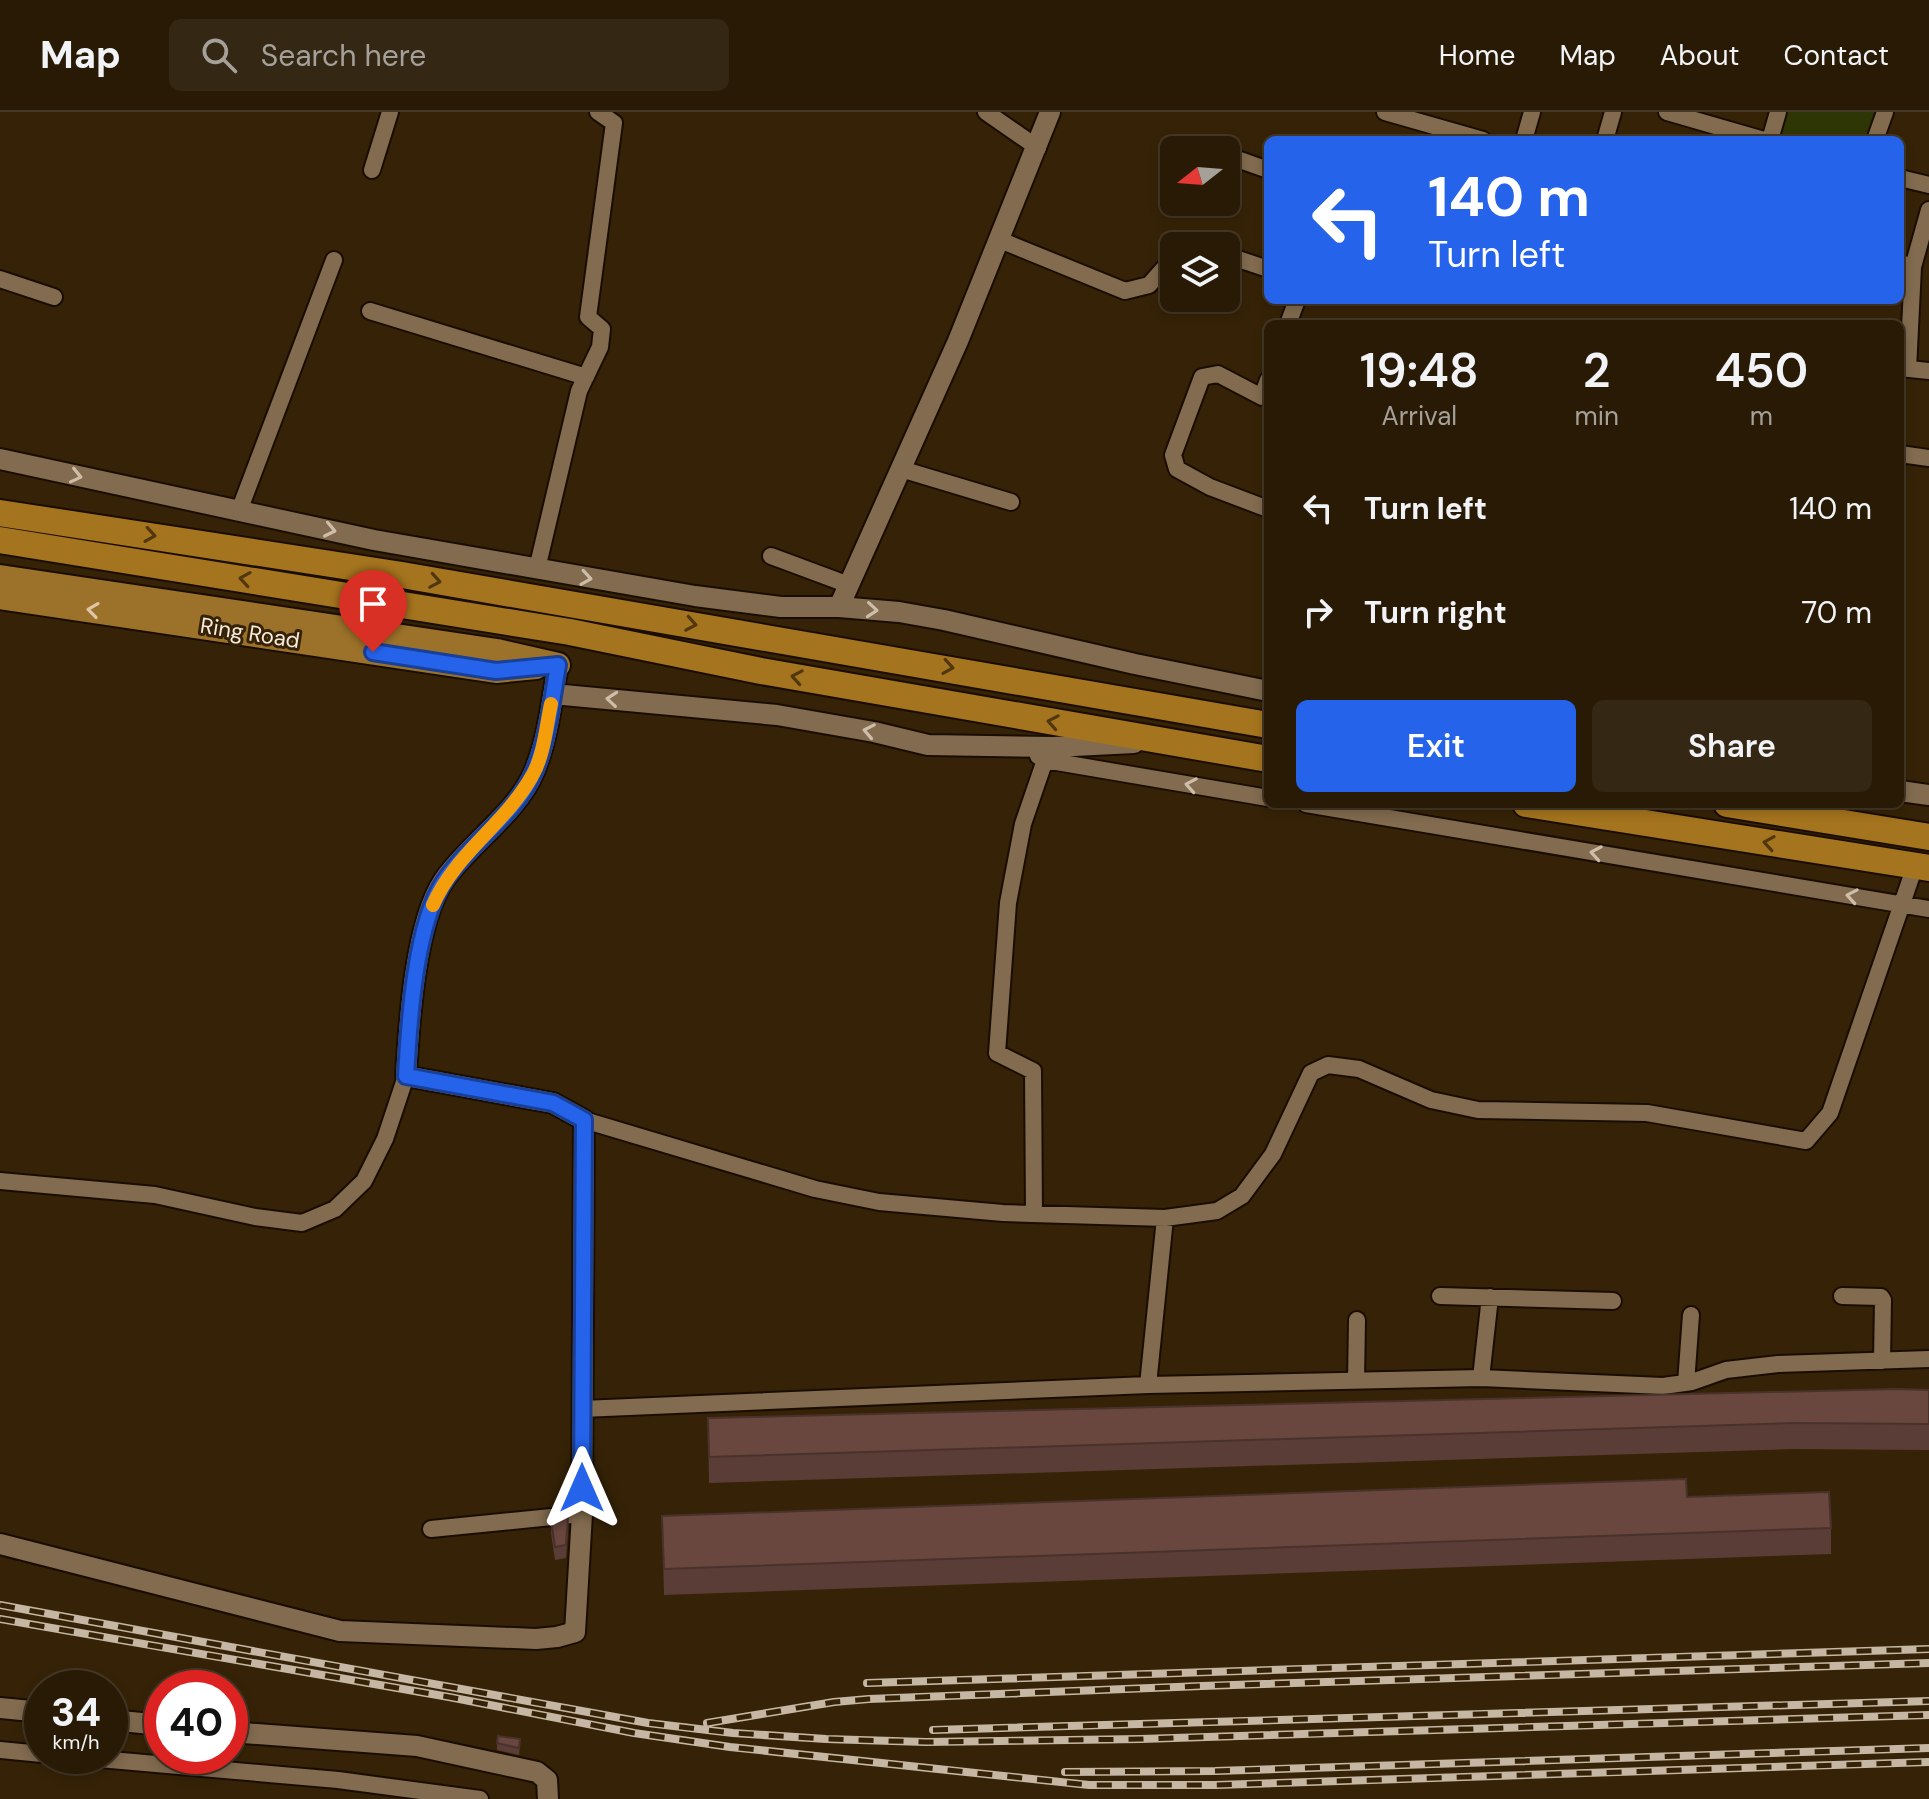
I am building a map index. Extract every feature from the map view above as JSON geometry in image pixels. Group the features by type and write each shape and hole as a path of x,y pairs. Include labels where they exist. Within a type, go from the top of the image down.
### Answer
{"highway":[{"path":"0,506 46,519"},
{"path":"0,513 402,575 1264,724"},
{"path":"0,540 570,632 761,671 1264,758"},
{"path":"1551,808 1922,867"},
{"path":"1751,808 1929,837"}],"main road":[{"name":"Ring Road","path":"0,577 467,646 558,665"},
{"name":"Ring Road","path":"0,597 496,671 558,665"},
{"path":"558,665 570,632"}],"street":[{"path":"372,170 390,112"},
{"path":"537,569 579,391 600,347 602,329 588,317 614,123 598,112"},
{"path":"986,112 1038,148"},
{"path":"839,607 1000,240 1050,112"},
{"path":"1385,112 1469,136"},
{"path":"1525,136 1532,112"},
{"path":"1606,136 1613,112"},
{"path":"1667,112 1692,116 1754,136"},
{"path":"1769,136 1778,112"},
{"path":"1876,136 1885,112"},
{"path":"1240,160 1264,169"},
{"path":"1904,179 1929,185"},
{"path":"1929,210 1906,265 1904,369 1929,371"},
{"path":"1000,240 1125,291 1149,285 1160,273"},
{"path":"239,511 334,260"},
{"path":"1240,260 1264,268"},
{"path":"0,279 54,297"},
{"path":"370,311 586,377"},
{"path":"1264,397 1218,374 1202,377 1173,455 1177,469 1210,487 1264,507"},
{"path":"1904,455 1929,458"},
{"path":"0,459 374,540 695,596 781,607 839,607 944,620 1264,690"},
{"path":"901,469 1011,502"},
{"path":"771,556 849,585"},
{"path":"0,1181 155,1195 255,1217 302,1223 335,1209 364,1181 385,1139 406,1076 410,1004 428,916 444,881 517,798 534,774 558,665"},
{"path":"553,694 777,715 928,745 1170,742"},
{"path":"1019,746 1045,760 1264,797"},
{"path":"1034,1214 1033,1071 997,1053 1008,903 1023,824 1045,760"},
{"path":"1904,792 1929,795"},
{"path":"1330,808 1929,909"},
{"path":"406,1076 553,1103 584,1120 815,1189 879,1202 1034,1214 1165,1218 1217,1211 1242,1196 1273,1154 1311,1073 1328,1065 1359,1069 1431,1100 1478,1110 1647,1113 1806,1141 1830,1113 1902,904 1922,867"},
{"path":"0,1544 340,1631 536,1639 575,1632 582,1514 584,1120"},
{"path":"1148,1385 1165,1218"},
{"path":"1440,1296 1613,1301"},
{"path":"1842,1296 1881,1297 1883,1300 1882,1361"},
{"path":"1481,1378 1490,1297"},
{"path":"1686,1383 1691,1315"},
{"path":"1356,1381 1357,1320"},
{"path":"582,1409 1148,1385 1481,1378 1663,1386 1686,1383 1726,1370 1765,1365 1929,1359"},
{"path":"431,1529 582,1514"},
{"path":"0,1708 24,1710"},
{"path":"248,1733 417,1746 537,1772 547,1780 548,1799"},
{"path":"0,1750 24,1752"},
{"path":"128,1762 338,1780 480,1799"}],"green space":[{"path":"1783,112 1875,112 1866,136 1778,136"}],"building":[{"path":"1929,1390 1929,1424 1794,1423 709,1457 708,1418"},
{"path":"1686,1479 1687,1497 1829,1492 1831,1528 664,1569 662,1516"},
{"path":"568,1517 566,1545 555,1547 551,1520"},
{"path":"498,1736 520,1739 519,1748 497,1743"}],"railway":[{"path":"0,1605 648,1723 826,1739 926,1742 1141,1739 1929,1715"},
{"path":"0,1619 449,1697 634,1733 730,1747 1089,1785 1216,1785 1929,1762"},
{"path":"867,1683 1929,1649"},
{"path":"707,1723 869,1699 1929,1663"},
{"path":"933,1730 1929,1701"},
{"path":"1065,1772 1215,1771 1929,1748"}],"slow traffic":[{"path":"433,905 444,881 517,798 534,774 551,704"}],"route":[{"path":"373,652 496,671 558,665 534,774 517,798 444,881 428,916 410,1004 406,1076 553,1103 584,1120 582,1488"}]}
